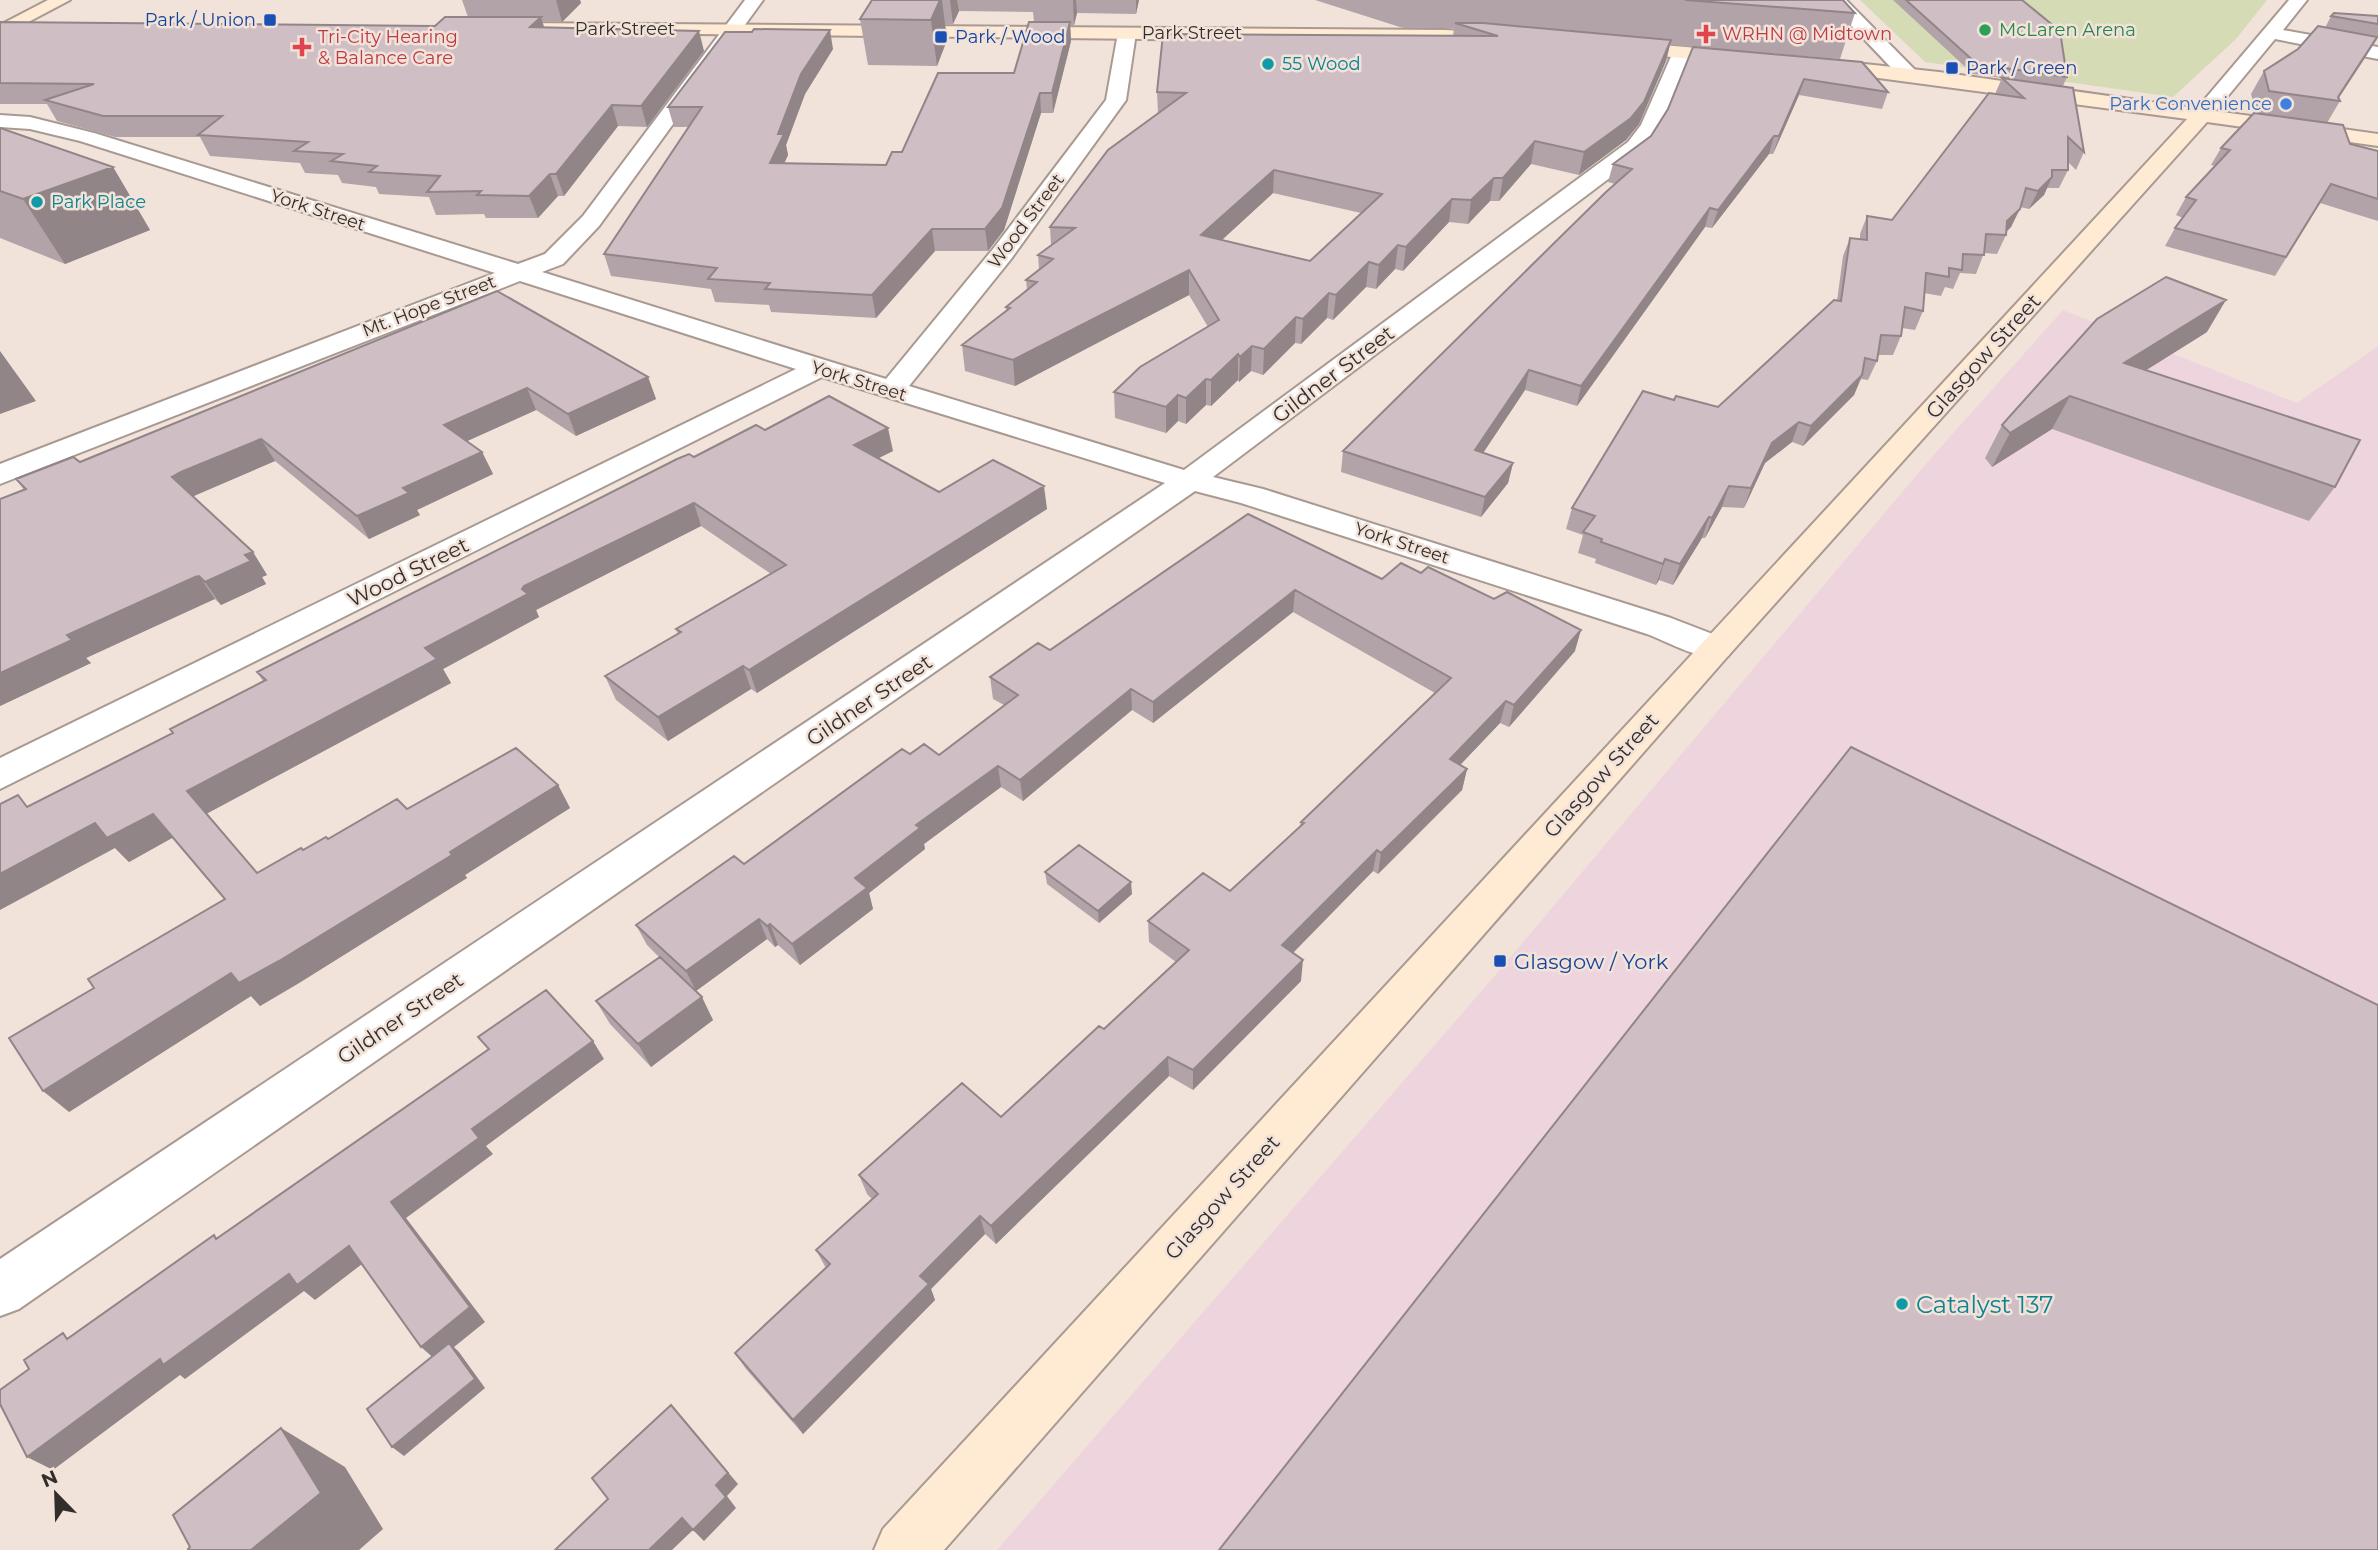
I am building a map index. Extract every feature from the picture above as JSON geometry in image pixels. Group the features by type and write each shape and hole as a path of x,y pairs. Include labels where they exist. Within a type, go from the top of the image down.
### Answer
{"street":[{"path":"4,27 61,0"},
{"name":"Mt. Hope Street","path":"0,475 554,259 577,238 754,0"},
{"path":"1836,0 1908,74"},
{"name":"Glasgow Street","path":"904,1550 1716,648 2201,116 2298,0"},
{"path":"4,27 48,25"},
{"name":"Park Street","path":"504,28 1445,35 1521,39"},
{"name":"Wood Street","path":"890,391 915,364 1002,254 1116,100 1127,33"},
{"path":"2272,33 2378,53"},
{"path":"1602,46 1765,60"},
{"name":"Gildner Street","path":"0,1290 1164,499 1636,147 1651,125 1682,52"},
{"path":"1806,64 1908,74 2372,141"},
{"name":"York Street","path":"0,121 30,123 87,137 817,369 1137,467 1252,496 1659,626 1716,648"},
{"name":"Wood Street","path":"0,775 817,369"}],"shaded area":[{"path":"2063,310 2297,403 2378,346 2378,1550 997,1550 1497,973 1930,459"}],"green space":[{"path":"1860,0 2267,0 2236,39 2173,97 1925,62"}],"building":[{"path":"872,0 940,0 931,20 860,19"},
{"path":"1685,0 1843,0 1855,13"},
{"name":"McLaren Arena","path":"1906,0 2022,0 2060,31 2067,77 1977,64"},
{"path":"2334,13 2378,16 2378,24 2331,16"},
{"path":"445,17 541,17 530,27 699,31 641,106 612,105 556,174 550,174 529,196 477,195 481,191 427,192 440,176 369,172 377,166 331,161 343,154 294,151 308,142 198,135 222,116 103,116 45,100 94,84 0,83 0,22 435,26"},
{"path":"1029,22 1070,22 1052,93 1040,93 1002,208 985,229 932,229 872,295 765,289 770,283 708,279 717,268 604,254 702,107 668,107 725,32 752,32 754,29 830,30 801,74 778,134 784,134 770,163 886,165 892,152 902,152 938,73 1014,73"},
{"path":"1455,23 1483,23 1671,40 1644,102 1631,118 1584,152 1535,141 1503,178 1494,178 1471,200 1452,199 1406,247 1398,245 1379,265 1369,262 1336,295 1329,293 1303,319 1296,317 1264,349 1252,346 1240,357 1238,354 1211,380 1206,379 1186,398 1178,395 1166,407 1114,392 1140,367 1219,320 1189,270 1013,360 962,345 1010,308 1006,307 1037,282 1026,280 1053,259 1038,255 1075,228 1050,227 1108,150 1186,93 1157,92 1163,34 1498,36","holes":["1274,170 1382,194 1310,261 1201,235"]},
{"path":"2318,26 2377,37 2338,97 2340,101 2269,91 2264,71 2298,49"},
{"path":"1693,47 1862,62 1888,92 1804,79 1779,136 1774,136 1718,210 1710,208 1581,386 1529,370 1475,450 1513,463 1485,497 1343,451 1632,169 1613,164 1651,136 1668,109"},
{"path":"2002,78 2073,88 2084,152 2068,137 2068,170 2052,170 2052,177 2038,191 2026,188 2020,209 2007,221 2006,235 1986,234 1984,255 1963,254 1962,270 1949,268 1949,277 1926,273 1923,311 1905,307 1901,336 1881,335 1877,361 1865,358 1862,375 1811,426 1799,422 1772,443 1751,488 1729,486 1712,518 1709,517 1680,564 1665,559 1663,564 1601,542 1602,539 1583,532 1595,516 1572,508 1643,391 1674,400 1676,396 1718,407 1834,300 1841,301 1850,238 1867,240 1867,216 1892,220 1989,93 2024,98"},
{"path":"2254,113 2343,125 2350,144 2378,151 2378,199 2331,184 2286,257 2175,228 2196,200 2186,197 2230,150 2221,148"},
{"path":"0,128 113,167 23,199 0,191"},
{"path":"2166,277 2226,300 2124,363 2360,440 2335,487 2070,396 2010,433 2002,425 2097,319"},
{"path":"497,291 648,377 568,414 527,388 444,425 482,452 403,488 409,493 357,516 261,439 181,472 172,477 253,552 245,555 251,561 205,582 199,576 195,577 67,635 72,640 0,673 0,499 26,489 16,479 73,457 80,462"},
{"path":"829,396 888,428 854,445 939,492 993,460 1044,486 749,670 743,666 658,717 605,676 681,632 676,629 786,565 694,503 524,586 522,589 528,594 425,648 437,659 187,791 257,873 301,848 303,850 326,837 328,839 397,799 407,809 516,748 558,785 450,852 452,855 279,961 239,983 231,973 43,1091 9,1038 94,988 88,979 225,899 153,814 107,838 95,823 0,874 0,804 18,795 27,807 173,733 170,729 266,680 257,672 677,459 689,454 694,457 756,425 765,430"},
{"path":"1248,514 1382,579 1401,563 1421,573 1428,567 1494,599 1507,592 1581,630 1514,705 1506,701 1450,759 1467,769 1381,853 1377,850 1282,945 1303,960 1193,1070 1168,1057 991,1226 980,1216 920,1276 929,1284 793,1420 735,1353 830,1264 816,1250 878,1194 859,1175 962,1083 1001,1117 1099,1026 1104,1029 1189,950 1148,921 1203,873 1230,891 1304,823 1301,822 1451,678 1295,590 1153,702 1131,689 1020,780 998,766 916,825 920,828 855,878 867,888 792,944 770,924 767,926 759,919 686,971 636,925 734,856 744,864 902,749 910,754 924,744 939,755 1018,695 990,677 1038,643 1050,650"},
{"name":"Catalyst 137","path":"1851,747 2378,1005 2378,1550 1219,1550"},
{"path":"1079,845 1131,882 1098,911 1045,872"},
{"path":"660,957 702,997 638,1044 596,1001"},
{"path":"546,990 593,1041 472,1129 479,1138 391,1202 470,1307 421,1347 349,1246 297,1285 289,1274 163,1365 160,1359 27,1457 0,1404 0,1390 29,1369 24,1360 63,1333 67,1339 214,1235 216,1239 489,1049 478,1037"},
{"path":"449,1343 475,1379 392,1447 367,1409"},
{"path":"671,1405 728,1473 716,1485 726,1497 693,1530 682,1518 649,1550 555,1550 608,1499 592,1478"},
{"path":"281,1428 321,1493 251,1550 189,1550 190,1547 173,1515"}],"place":[{"name":"Park / Union","path":"270,20"},
{"name":"McLaren Arena","path":"1985,30"},
{"name":"WRHN @ Midtown","path":"1706,34"},
{"name":"Park / Wood","path":"941,37"},
{"name":"Tri-City Hearing & Balance Care","path":"302,47"},
{"name":"55 Wood","path":"1268,64"},
{"name":"Park / Green","path":"1952,68"},
{"name":"Park Convenience","path":"2286,104"},
{"name":"Park Place","path":"37,202"},
{"name":"Glasgow / York","path":"1500,961"},
{"name":"Catalyst 137","path":"1902,1304"}]}
